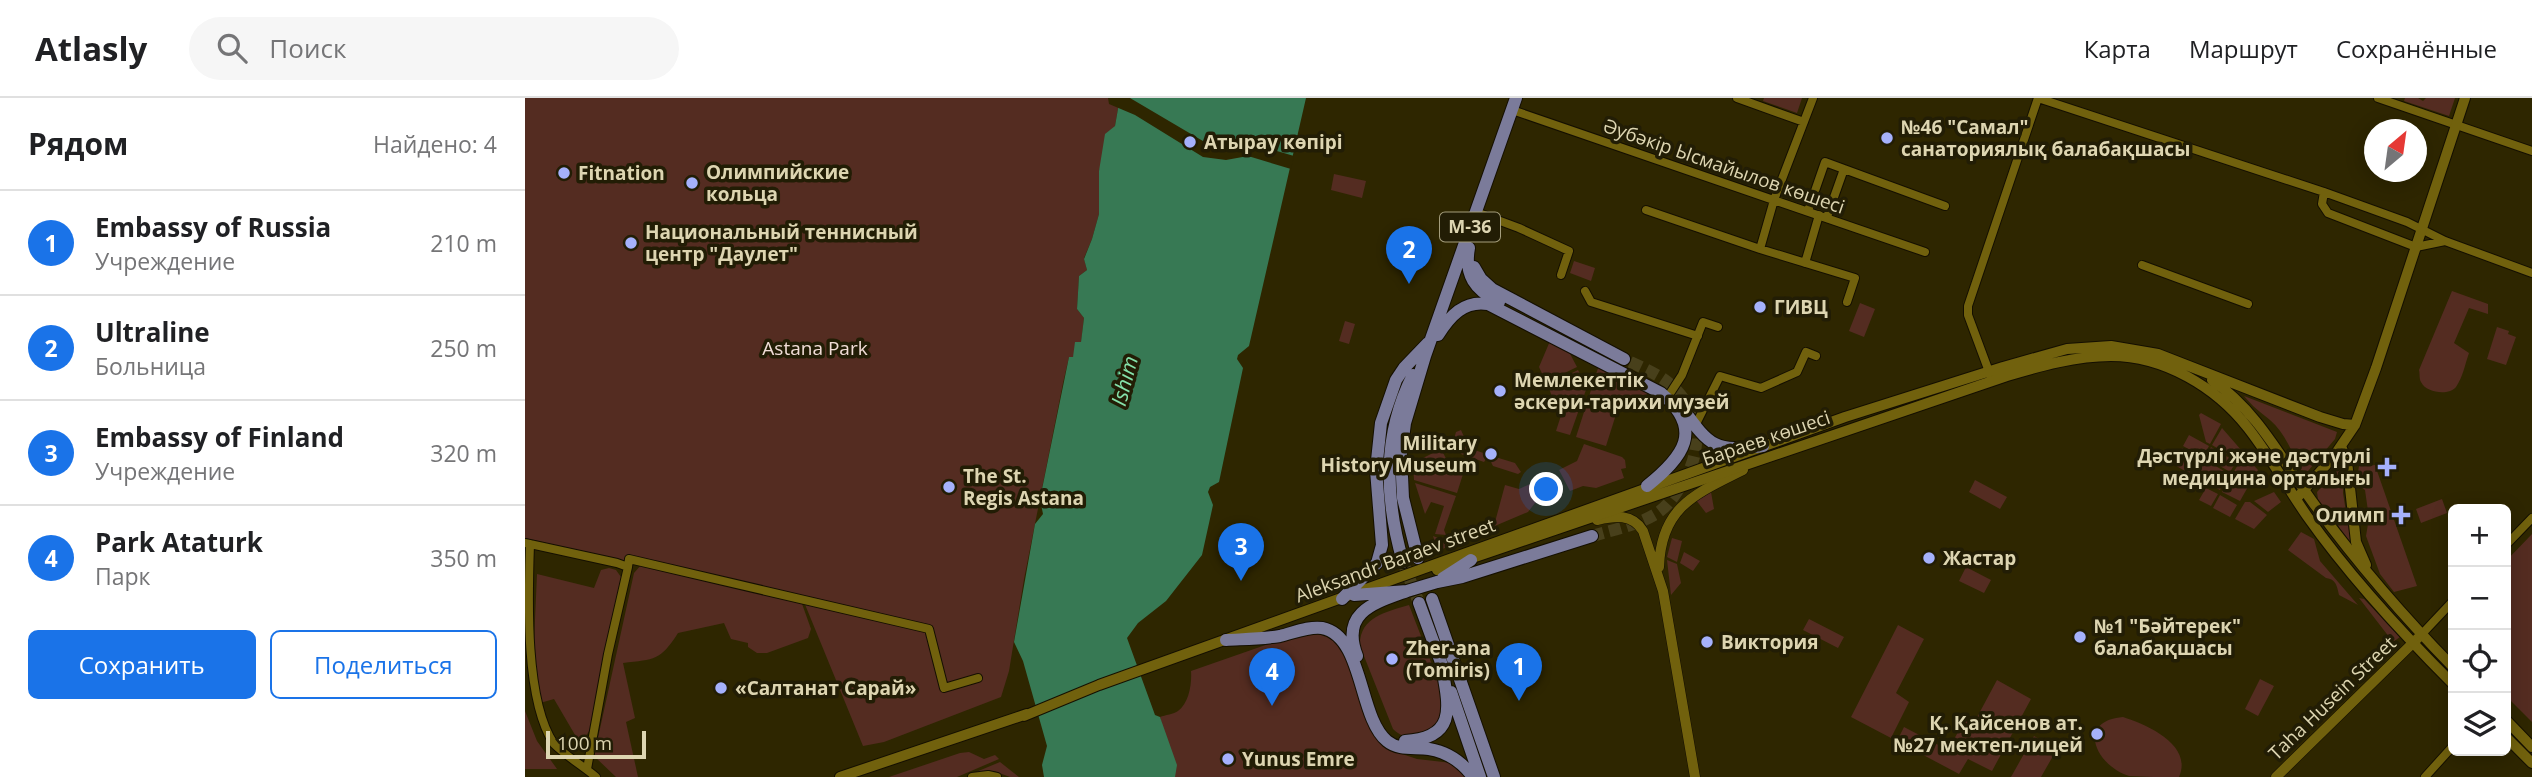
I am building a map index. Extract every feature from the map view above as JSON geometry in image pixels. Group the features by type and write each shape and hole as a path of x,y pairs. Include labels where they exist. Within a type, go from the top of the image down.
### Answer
{"main road":[{"path":"2300,494 2341,446 2355,425 2465,98"},
{"name":"M-36","path":"1417,558 1403,498 1401,454 1405,423 1430,341 1476,212 1493,150 1514,104"},
{"path":"1476,212 1467,265 1470,278 1480,291 1640,374 1669,396 1707,441 1723,447 1763,446"},
{"path":"1472,233 1474,267 1485,284 1624,359"},
{"path":"1425,356 1453,314 1468,305 1482,303 1494,305 1669,396 1682,419 1685,436 1683,448 1676,460 1647,486"},
{"path":"1348,597 1377,563 1382,537 1376,499 1381,423 1396,380 1430,341"},
{"name":"M-36","path":"1403,562 1391,508 1388,479 1390,451 1401,398 1430,341"},
{"name":"Бараев көшесі","path":"1647,486 1763,446 1820,432 2025,365 2121,356 2196,375"},
{"path":"2196,375 2320,417 2355,425"},
{"path":"2196,375 2247,426 2372,581 2448,662"},
{"name":"Бараев көшесі","path":"1348,597 1471,560 1776,453 1820,432"},
{"path":"2341,446 2347,461 2356,542 2372,581"},
{"name":"Aleksandr Baraev street","path":"840,777 1024,716 1099,685 1348,597 1647,486"},
{"path":"2300,494 2366,591 2448,679"},
{"path":"1494,777 1425,601 1449,705 1440,730 1429,738 1405,741 1388,734 1385,729 1354,648 1353,633 1358,616 1367,607 1407,591 1462,577 1592,536"},
{"path":"1437,582 1471,560"},
{"path":"1348,597 1407,591"},
{"path":"1226,640 1278,636 1325,628 1343,641 1377,729 1387,741 1399,748 1429,749 1453,757 1473,777"},
{"path":"1441,663 1480,777"},
{"path":"2511,725 2532,747"},
{"path":"2511,742 2532,763"}],"street":[{"path":"1737,98 1804,122"},
{"path":"1760,249 1774,200 1813,98"},
{"path":"1991,376 1968,315 1968,306 2038,98 2324,192 2532,273"},
{"path":"2378,98 2532,151"},
{"name":"Әубәкір Ысмайылов көшесі","path":"1514,104 1774,200 1925,252"},
{"path":"1808,211 1825,162 1945,206"},
{"path":"1805,263 1844,169"},
{"path":"2324,192 2322,204 2327,213 2416,247 2445,241"},
{"path":"1646,210 1854,278 1847,302"},
{"path":"1476,212 1569,251 1561,275"},
{"path":"2142,265 2248,304"},
{"path":"1585,291 1591,302 1698,337"},
{"path":"1669,396 1682,375 1703,322 1719,327"},
{"path":"1695,426 1720,376 1761,388 1797,372 1805,352 1816,356"},
{"path":"1659,575 1664,537 1681,507 1705,488 1776,453"},
{"path":"1562,527 1618,516 1634,520 1643,531 1659,575 1695,777"},
{"path":"2511,540 2532,518"},
{"path":"596,777 553,743 536,717 527,685 527,544 617,563 628,568"},
{"path":"587,769 629,559 929,629 943,688 978,678"},
{"path":"2421,635 2448,606"},
{"name":"Taha Husein Street","path":"2276,777 2421,635"},
{"path":"2425,777 2448,752"},
{"path":"972,777 997,777"}],"green space":[{"name":"Astana Park","path":"525,98 1111,98 1119,103 1115,126 1099,171 1099,214 1084,258 1087,270 1079,276 1077,309 1084,318 1081,343 1073,357 1069,357 1063,383 1024,579 1009,671 1001,697 884,742 863,746 804,602 801,601 811,629 808,638 767,653 757,653 748,647 748,643 731,639 724,623 678,633 656,657 623,663 635,718 626,722 638,777 616,777 594,756 634,573 641,565 525,538"},
{"path":"1764,98 1802,98 1797,113 1763,101"},
{"path":"2405,98 2418,98 2423,101 2426,98 2455,98 2449,116 2404,101"},
{"path":"1334,174 1366,181 1362,198 1331,190"},
{"path":"1574,261 1595,268 1591,281 1570,273"},
{"path":"2452,291 2488,304 2488,314 2469,308 2454,343 2469,353 2462,375 2453,390 2438,392 2424,386 2420,381 2419,370"},
{"path":"1860,303 1875,309 1864,337 1849,331"},
{"path":"1345,321 1355,324 1349,344 1339,341"},
{"path":"2497,327 2516,337 2506,365 2487,359"},
{"path":"1550,341 1568,350 1577,367 1546,382 1539,367"},
{"path":"1599,365 1648,391 1640,412 1619,405 1606,446 1576,437"},
{"path":"1578,370 1587,387 1570,435 1556,431 1566,400 1552,397 1548,385"},
{"path":"2244,396 2337,432 2335,439 2308,471 2299,470 2280,430"},
{"path":"2201,413 2221,424 2210,444 2206,442 2199,415"},
{"path":"2222,428 2242,451 2237,460 2212,445"},
{"path":"1461,430 1469,448 1489,455 1484,462 1461,454 1454,439 1456,432"},
{"path":"2189,435 2209,446 2203,457 2183,446"},
{"path":"1584,444 1622,457 1626,468 1621,469 1624,478 1596,488 1583,486 1570,491 1559,470 1577,461"},
{"path":"2211,447 2236,462 2230,472 2205,457"},
{"path":"2182,448 2201,458 2192,475 2173,464"},
{"path":"1441,449 1450,466 1464,471 1457,493 1414,480 1413,463"},
{"path":"2244,455 2258,470 2251,482 2233,473"},
{"path":"2361,455 2364,455 2365,466 2375,465 2417,586 2394,592 2380,574 2366,536 2369,518 2365,490 2361,487 2358,472"},
{"path":"1492,456 1515,463 1521,472 1518,474 1493,466 1490,460"},
{"path":"2204,459 2229,474 2220,490 2194,476"},
{"path":"2344,463 2343,493 2351,543 2318,499 2317,492"},
{"path":"2232,475 2249,485 2240,501 2222,492"},
{"path":"1539,480 1548,499 1535,503 1528,512 1483,531 1484,525 1495,522 1505,485 1519,489"},
{"path":"1975,480 2007,497 2000,509 1969,492"},
{"path":"1415,483 1456,496 1444,530 1446,535 1435,534 1444,506 1431,502 1425,514"},
{"path":"2206,488 2218,494 2211,506 2199,500"},
{"path":"1711,492 1714,509 1706,513 1696,500"},
{"path":"2274,492 2281,502 2268,512 2254,501"},
{"path":"2220,495 2237,505 2230,517 2213,508"},
{"path":"2442,499 2447,513 2421,523 2416,509"},
{"path":"2245,502 2250,502 2267,515 2254,529 2235,519"},
{"path":"1480,526 1479,533 1438,551 1433,536 1441,539"},
{"path":"2301,532 2314,539 2320,561 2358,605 2339,595 2334,581 2288,550"},
{"path":"2532,534 2532,722 2511,701 2511,556"},
{"path":"1672,538 1682,541 1677,562 1667,557"},
{"path":"1684,552 1700,561 1693,571 1680,563"},
{"path":"1667,560 1677,564 1681,583 1671,595"},
{"path":"1966,567 1991,580 1984,593 1959,581"},
{"path":"601,570 616,570 621,577 591,728 584,739 578,740 554,699 540,703 533,665 537,574 594,588"},
{"path":"2359,598 2364,599 2400,637 2393,642"},
{"path":"1409,605 1446,701 1442,728 1411,738 1393,729 1360,646 1364,628 1369,622 1383,613"},
{"path":"1809,619 1844,637 1838,648 1803,630"},
{"path":"1898,625 1924,639 1896,693 1909,702 1891,738 1851,717"},
{"path":"1319,630 1341,642 1382,744 1417,759 1452,763 1468,777 1175,777 1160,717 1182,708 1190,687 1191,671 1303,632"},
{"path":"2260,679 2274,686 2258,716 2245,709"},
{"path":"1997,680 2031,699 1992,771 1968,759 1959,774 1897,741 1904,727 1948,750 1967,716 1975,721"},
{"path":"525,711 537,741 557,769 525,769"},
{"path":"2123,717 2155,731 2174,746 2180,755 2182,766 2179,777 2129,776 2107,763 2100,754 2095,735 2099,726 2108,720"},
{"path":"2034,736 2057,749 2041,777 2011,777"},
{"path":"969,752 984,759 995,755 999,759 957,777 889,777 960,753"},
{"path":"1000,762 1019,777 1010,777 994,771 976,772"}],"water":[{"name":"Ishim","path":"1111,98 1306,98 1249,346 1237,359 1243,368 1219,482 1210,487 1208,492 1213,505 1202,555 1166,601 1138,623 1127,638 1155,715 1160,717 1177,765 1175,777 1044,777 1042,765 1047,746 1023,661 1014,642 1035,524 1043,514 1040,499 1069,357 1073,357 1075,342 1081,342 1084,318 1077,309 1079,276 1087,270 1084,259 1099,214 1099,171 1105,134 1115,126 1119,103"}],"pier":[{"path":"1108,98 1130,98 1208,144 1226,147 1249,143 1294,156 1291,169 1248,156 1226,160 1203,157 1135,115 1109,104"}],"tunnel":[{"path":"1592,536 1639,522 1665,507 1688,473 1696,447 1694,421 1682,397 1662,378 1624,359"},
{"path":"1403,562 1419,603"}],"place":[{"name":"№46 \"Самал\" санаториялық балабақшасы","path":"1887,138"},
{"name":"Атырау көпірі","path":"1190,142"},
{"name":"Fitnation","path":"564,173"},
{"name":"Олимпийские кольца","path":"692,183"},
{"name":"Национальный теннисный центр \"Даулет\"","path":"631,243"},
{"name":"Ultraline","path":"1409,284"},
{"name":"ГИВЦ","path":"1760,307"},
{"name":"Мемлекеттік әскери-тарихи музей","path":"1500,391"},
{"name":"Military History Museum","path":"1491,454"},
{"name":"Дәстүрлі және дәстүрлі медицина орталығы","path":"2387,467"},
{"name":"The St. Regis Astana","path":"949,487"},
{"name":"Олимп","path":"2401,515"},
{"name":"Жастар","path":"1929,558"},
{"name":"Embassy of Finland","path":"1241,581"},
{"name":"№1 \"Бәйтерек\" балабақшасы","path":"2080,637"},
{"name":"Виктория","path":"1707,642"},
{"name":"Zher-ana (Tomiris)","path":"1392,659"},
{"name":"«Салтанат Сарай»","path":"721,688"},
{"name":"Embassy of Russia","path":"1519,701"},
{"name":"Park Ataturk","path":"1272,706"},
{"name":"Қ. Қайсенов ат. №27 мектеп-лицей","path":"2097,734"},
{"name":"Yunus Emre","path":"1228,759"}]}
